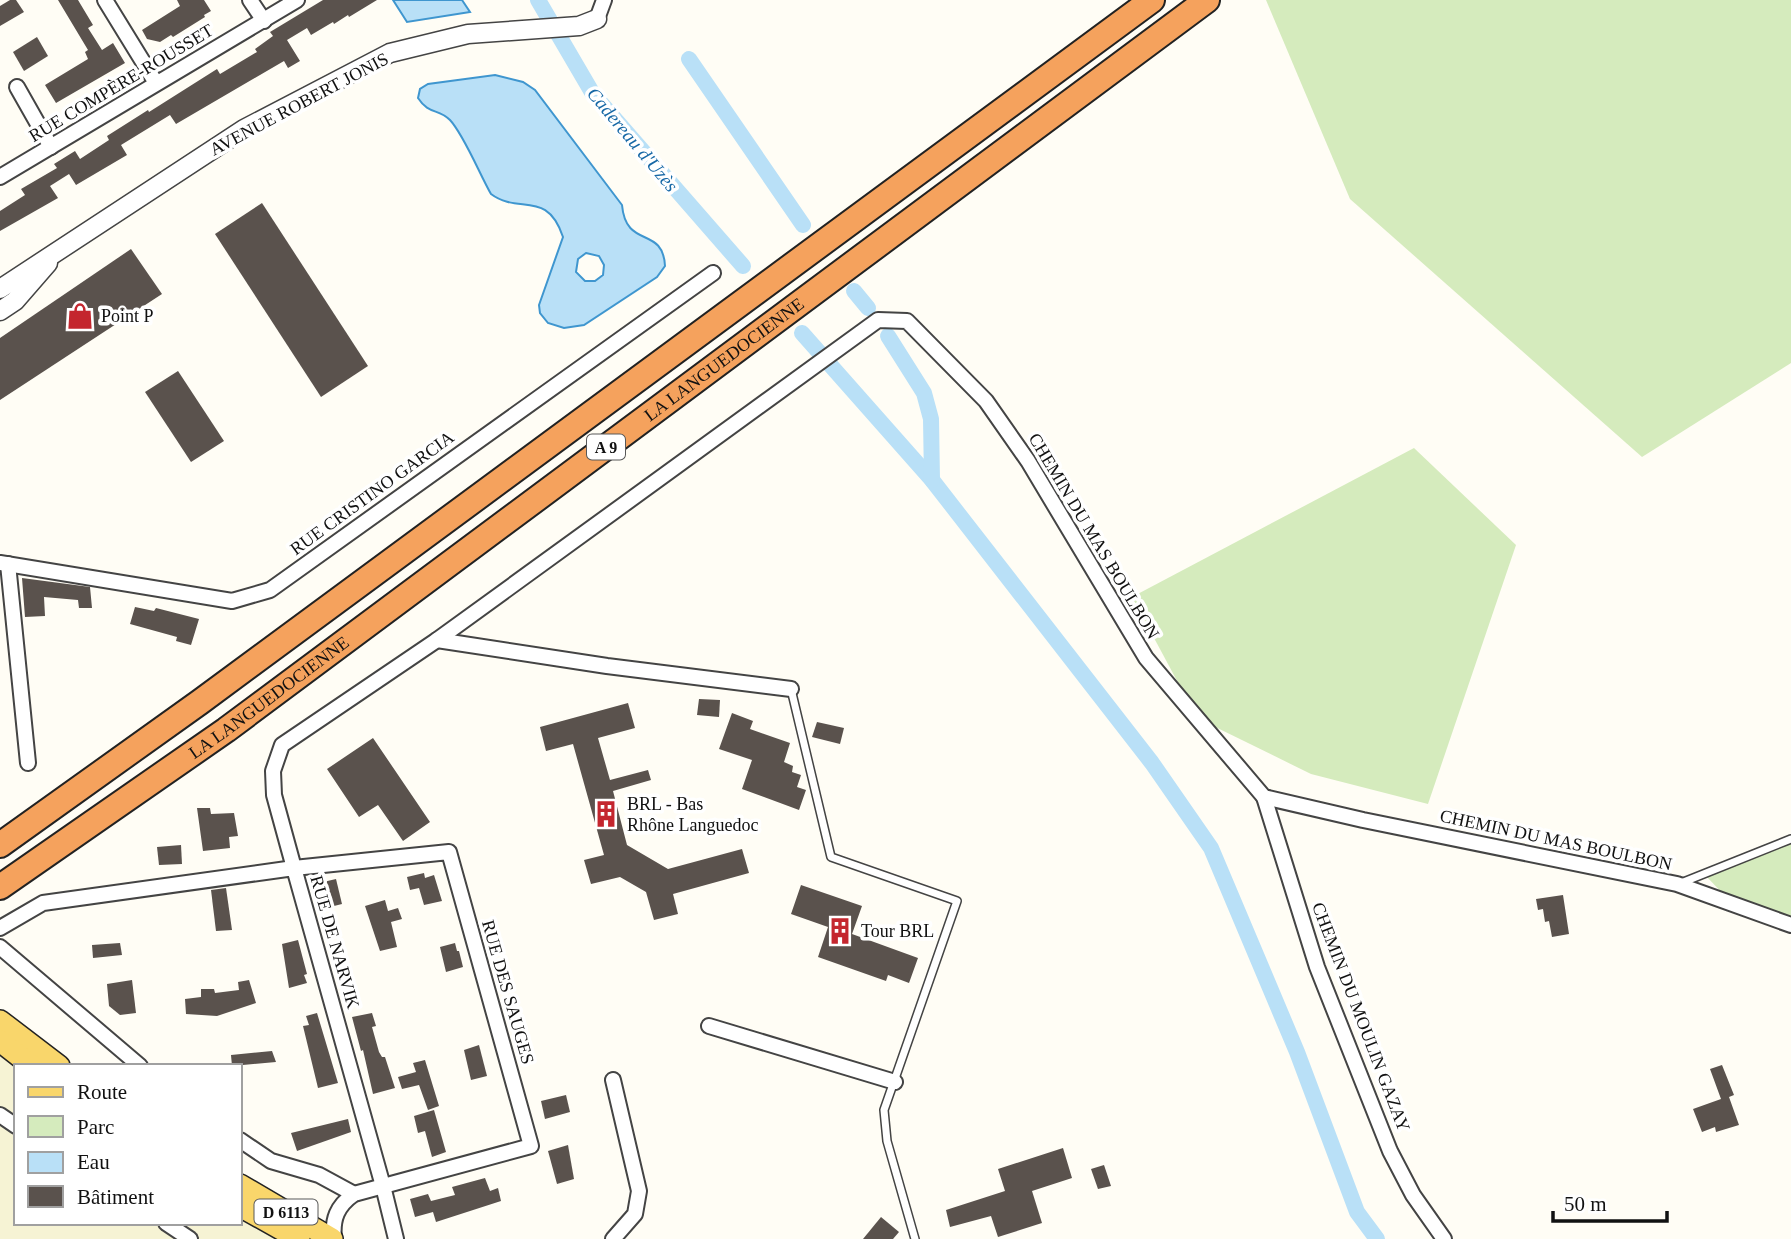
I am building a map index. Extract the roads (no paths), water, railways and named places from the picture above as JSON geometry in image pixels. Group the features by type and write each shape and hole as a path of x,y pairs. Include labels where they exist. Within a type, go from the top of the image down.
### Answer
{"highway":[{"name":"LA LANGUEDOCIENNE","path":"0,845 200,702 1152,0"},
{"name":"LA LANGUEDOCIENNE","path":"0,887 238,722 1207,0"}],"main road":[{"path":"0,1021 56,1064"},
{"path":"0,1041 29,1064"},
{"name":"D 6113","path":"242,1186 333,1239"},
{"name":"D 6113","path":"242,1207 299,1239"}],"street":[{"path":"105,0 156,83"},
{"path":"250,0 264,21"},
{"name":"RUE COMPÈRE-ROUSSET","path":"0,177 297,0"},
{"path":"597,19 604,0"},
{"name":"AVENUE ROBERT JONIS","path":"0,289 64,244 244,129 390,54 468,34 579,26 597,19"},
{"path":"17,87 51,147"},
{"name":"AVENUE ROBERT JONIS","path":"0,311 15,301 64,244"},
{"name":"RUE CRISTINO GARCIA","path":"4,564 232,601 270,590 713,273"},
{"name":"CHEMIN DU MAS BOULBON","path":"294,868 274,795 273,771 282,745 437,640 878,320 907,321 986,401 1028,461 1146,658 1264,797 1677,884 1791,925"},
{"path":"4,564 28,763"},
{"path":"437,640 607,666 791,689"},
{"name":"CHEMIN DU MOULIN GAZAY","path":"1264,797 1317,967 1390,1151 1413,1195 1444,1239"},
{"name":"RUE DES SAUGES","path":"294,868 449,852 531,1146 383,1186"},
{"name":"RUE DE NARVIK","path":"0,928 43,903 294,868 396,1239"},
{"path":"0,947 138,1064"},
{"path":"709,1026 895,1082"},
{"path":"613,1080 639,1191 635,1214 613,1239"},
{"path":"242,1141 271,1161 320,1175 354,1194"},
{"path":"333,1239 333,1225 343,1202 354,1194 383,1186"},
{"path":"169,1225 190,1239"}],"lane":[{"path":"791,689 831,857 957,901 884,1110 887,1141 915,1239"},
{"path":"1677,884 1791,839"}],"water":[{"path":"393,0 462,0 470,12 407,22"},
{"path":"495,75 523,82 535,90 622,205 630,228 652,241 663,253 665,266 657,277 584,325 564,328 548,323 540,313 539,305 563,237 556,222 541,208 501,200 491,194 450,120 426,107 418,98 420,89 428,84","holes":["586,253 599,256 604,265 603,275 595,281 585,281 576,272 578,259"]}],"waterway":[{"name":"Cadereau d'Uzès","path":"538,0 593,94 743,266"},
{"path":"689,59 803,225"},
{"path":"854,291 868,308"},
{"path":"802,333 932,480 1152,763 1211,848 1297,1052 1357,1212 1377,1239"},
{"path":"888,336 924,393 931,419 932,480"}],"place":[{"name":"Point P","path":"80,316"},
{"name":"BRL - Bas Rhône Languedoc","path":"606,814"},
{"name":"Tour BRL","path":"840,931"}]}
